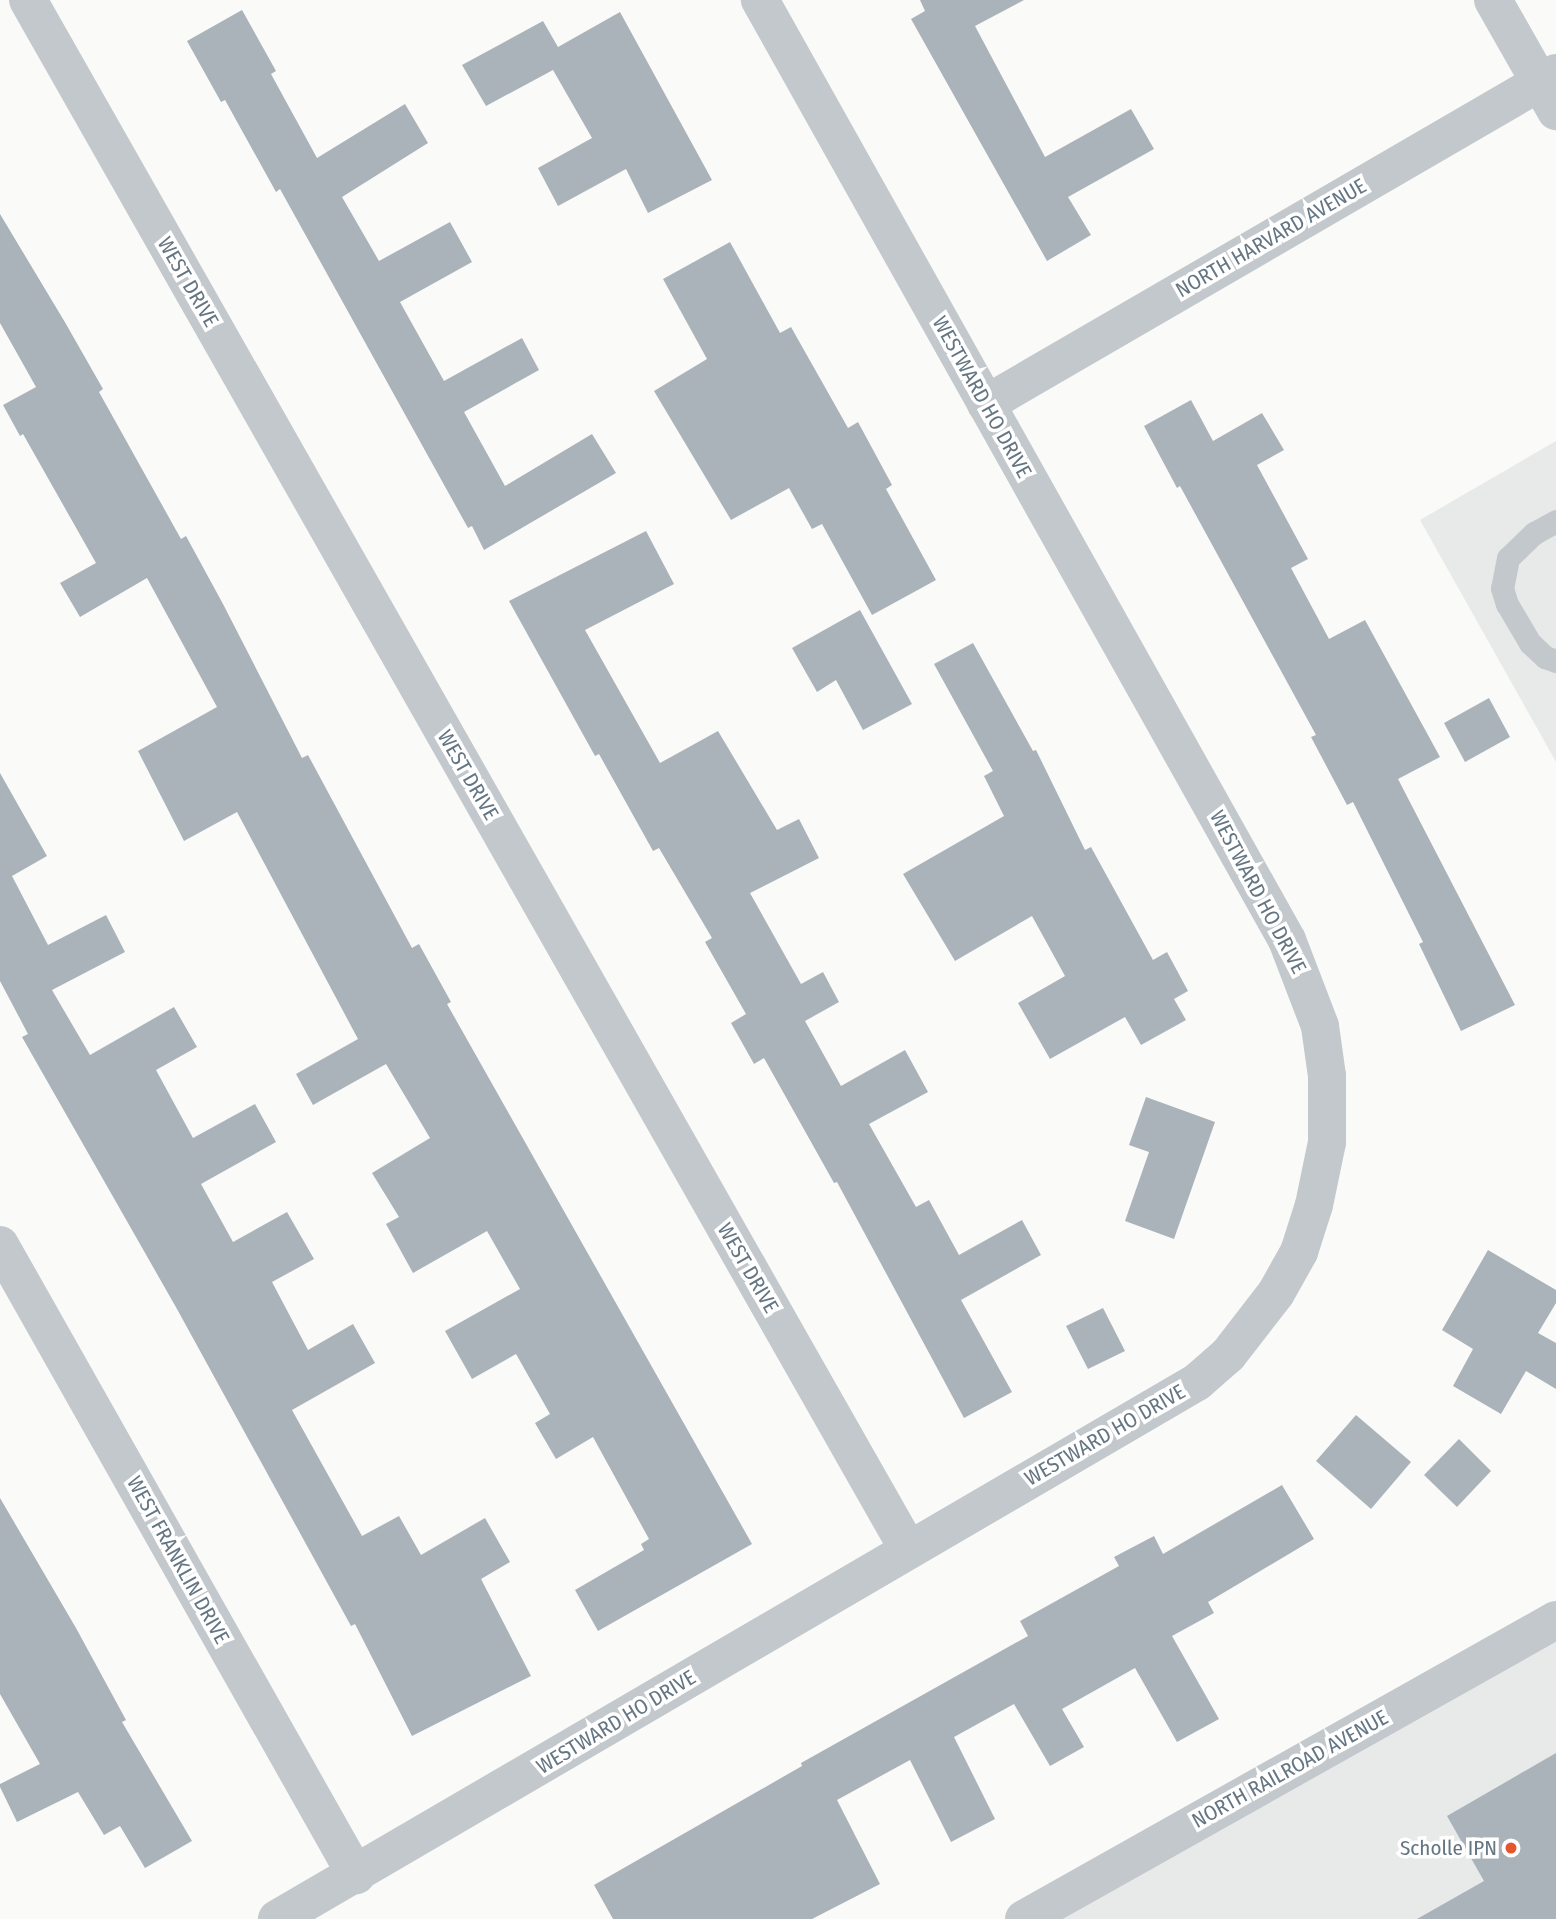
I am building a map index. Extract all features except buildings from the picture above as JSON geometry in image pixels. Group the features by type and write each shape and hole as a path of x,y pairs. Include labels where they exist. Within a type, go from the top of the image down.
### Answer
{"street":[{"name":"WEST DRIVE","path":"28,0 908,1549"},
{"name":"WESTWARD HO DRIVE","path":"277,1919 1197,1382 1228,1355 1276,1293 1299,1252 1314,1206 1327,1142 1327,1076 1320,1026 1287,940 760,0"},
{"path":"1493,0 1551,89"},
{"name":"NORTH HARVARD AVENUE","path":"986,404 1551,89"},
{"name":"WEST FRANKLIN DRIVE","path":"0,1245 356,1875"},
{"name":"NORTH RAILROAD AVENUE","path":"1024,1919 1556,1620"}],"lane":[{"path":"1556,521 1534,533 1508,558 1502,588 1507,604 1530,643 1545,657 1556,661"}],"shaded area":[{"path":"1556,441 1556,762 1420,520"},
{"path":"1556,1620 1556,1919 1024,1919"}],"place":[{"name":"Scholle IPN","path":"1511,1848"}]}
